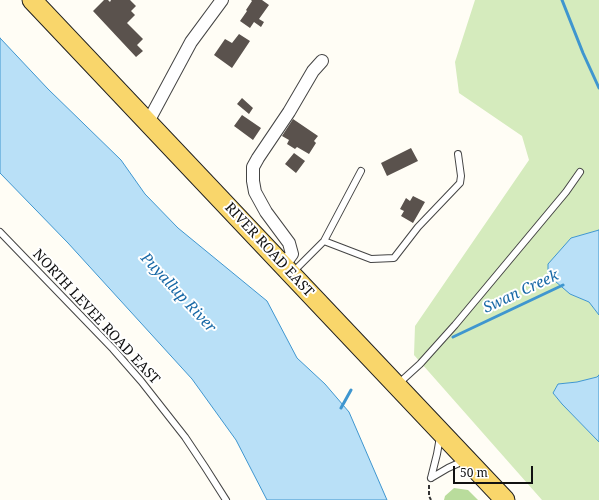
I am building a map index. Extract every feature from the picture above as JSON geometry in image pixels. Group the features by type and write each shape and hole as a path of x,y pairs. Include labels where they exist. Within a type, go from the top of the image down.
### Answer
{"main road":[{"name":"RIVER ROAD EAST","path":"32,0 505,500"}],"street":[{"path":"148,122 192,42 222,0"},
{"path":"288,269 292,254 290,243 266,212 255,192 253,167 290,112 313,71 322,61"}],"lane":[{"path":"324,241 370,259 394,258 418,228 460,183 461,176 458,154"},
{"path":"288,269 324,241 361,171"},
{"path":"397,385 420,364 455,325 566,192 580,172"},
{"name":"NORTH LEVEE ROAD EAST","path":"0,232 113,349 141,381 185,437 226,500"},
{"path":"431,478 441,432"},
{"path":"431,478 459,463 469,462"}],"path":[{"path":"431,478 429,488 431,500"}],"green space":[{"path":"475,0 599,0 599,230 571,238 570,294 589,302 599,315 599,375 597,377 577,382 558,384 553,393 599,442 599,500 542,500 414,355 415,326 529,160 522,136 459,93 455,62"},
{"path":"454,488 468,490 478,500 444,500 445,496"}],"water":[{"name":"Puyallup River","path":"0,38 48,89 121,160 145,194 178,228 267,301 297,358 325,384 349,412 387,500 267,500 236,440 192,379 68,243 0,173"},
{"path":"599,230 599,315 589,302 570,294 548,275 548,264 571,238"},
{"path":"599,375 599,442 553,393 558,384 577,382 597,377"}],"building":[{"path":"104,0 108,0 110,2 111,0 130,0 136,6 131,11 135,15 127,23 143,39 137,45 143,51 136,57 93,11"},
{"path":"251,0 262,0 269,5 259,19 264,22 261,27 254,22 250,28 240,21 247,11 246,10 252,1"},
{"path":"239,34 250,41 232,68 214,55 225,39 232,43"},
{"path":"242,98 253,108 249,114 237,104"},
{"path":"242,115 261,128 253,140 234,126"},
{"path":"293,119 318,136 314,141 316,143 309,154 297,147 295,149 287,144 289,140 282,136"},
{"path":"411,148 418,161 387,176 381,163"},
{"path":"294,153 305,161 296,173 285,164"},
{"path":"413,196 425,202 413,223 401,216 404,211 400,209 406,198 410,201"}],"waterway":[{"path":"562,0 599,88"},
{"name":"Swan Creek","path":"453,337 563,285"},
{"name":"Swan Creek","path":"341,408 351,390"}]}
